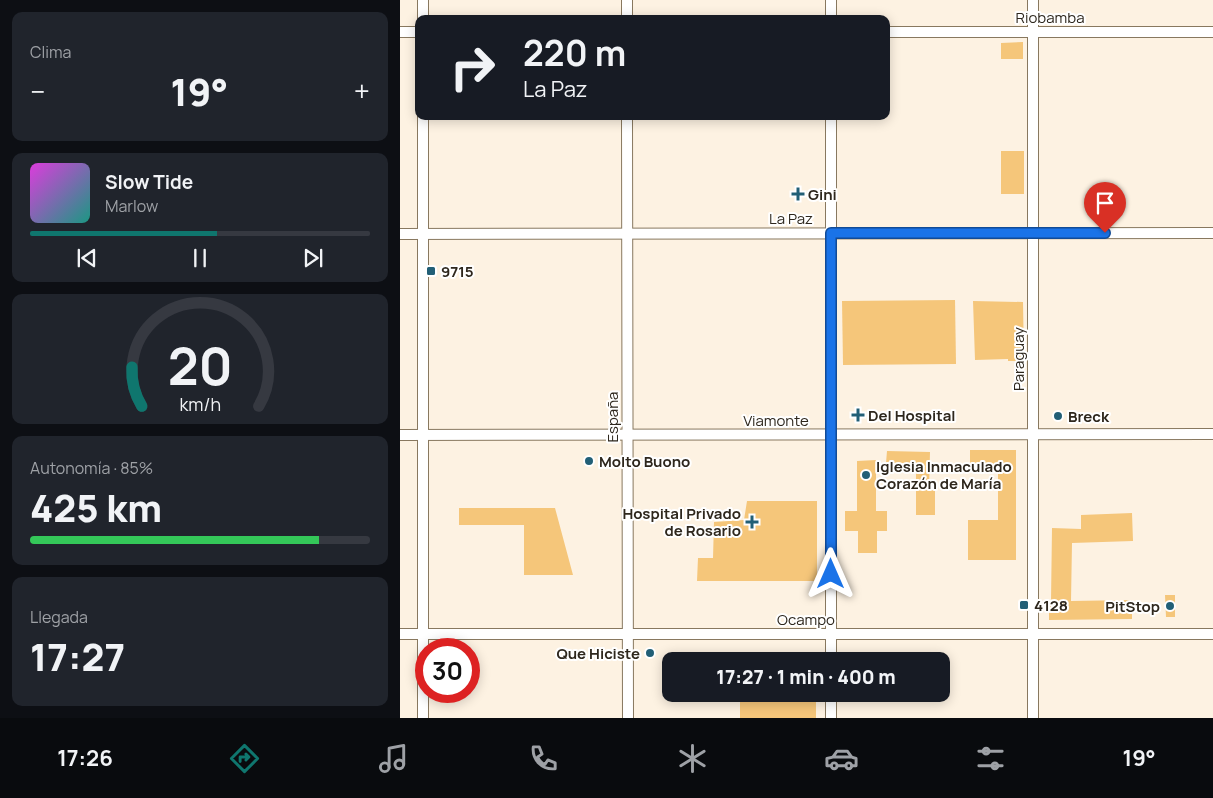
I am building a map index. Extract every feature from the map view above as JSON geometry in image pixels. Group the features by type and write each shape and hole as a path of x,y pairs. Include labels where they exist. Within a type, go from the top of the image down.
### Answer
{"street":[{"path":"422,0 422,15"},
{"path":"627,0 627,15"},
{"path":"831,0 831,15"},
{"name":"Paraguay","path":"1032,718 1033,0"},
{"path":"400,32 415,32"},
{"name":"Riobamba","path":"890,32 1213,32"},
{"path":"423,120 423,718"},
{"name":"España","path":"627,120 628,718"},
{"path":"831,120 831,652"},
{"name":"La Paz","path":"400,234 1213,233"},
{"name":"Viamonte","path":"400,436 1213,434"},
{"name":"Ocampo","path":"400,634 1213,634"},
{"path":"831,702 831,718"}],"building":[{"path":"1023,42 1023,59 1001,59 1001,43"},
{"path":"1001,151 1024,151 1024,194 1001,194"},
{"path":"955,300 956,364 843,365 842,301"},
{"path":"973,301 1023,302 1024,361 1008,361 1008,359 975,360"},
{"path":"970,450 1016,450 1016,560 968,560 968,520 998,520 998,468 974,468 974,464 970,464"},
{"path":"887,451 930,452 929,490 935,490 935,515 916,515 916,463 886,463"},
{"path":"876,460 876,511 887,511 887,531 877,531 877,553 858,553 858,531 845,531 845,511 857,511 857,461"},
{"name":"Hospital Privado de Rosario","path":"747,501 817,501 817,581 697,581 698,558 713,558 714,522 744,520"},
{"path":"459,508 555,508 573,575 524,575 524,525 459,525"},
{"path":"1132,513 1133,541 1072,543 1071,601 1132,600 1132,619 1049,620 1052,528 1081,529 1081,515"},
{"name":"PitStop","path":"1165,595 1175,595 1175,617 1166,617"},
{"path":"740,702 816,702 816,718 740,718"}],"place":[{"name":"Gini","path":"798,194"},
{"name":"9715","path":"431,271"},
{"name":"Del Hospital","path":"858,415"},
{"name":"Breck","path":"1058,416"},
{"name":"Molto Buono","path":"589,461"},
{"name":"Iglesia Inmaculado Corazón de María","path":"866,475"},
{"name":"Hospital Privado de Rosario","path":"752,522"},
{"name":"4128","path":"1024,605"},
{"name":"PitStop","path":"1170,606"},
{"name":"Que Hiciste","path":"650,653"}],"route":[{"path":"831,574 831,233 1105,233"}]}
